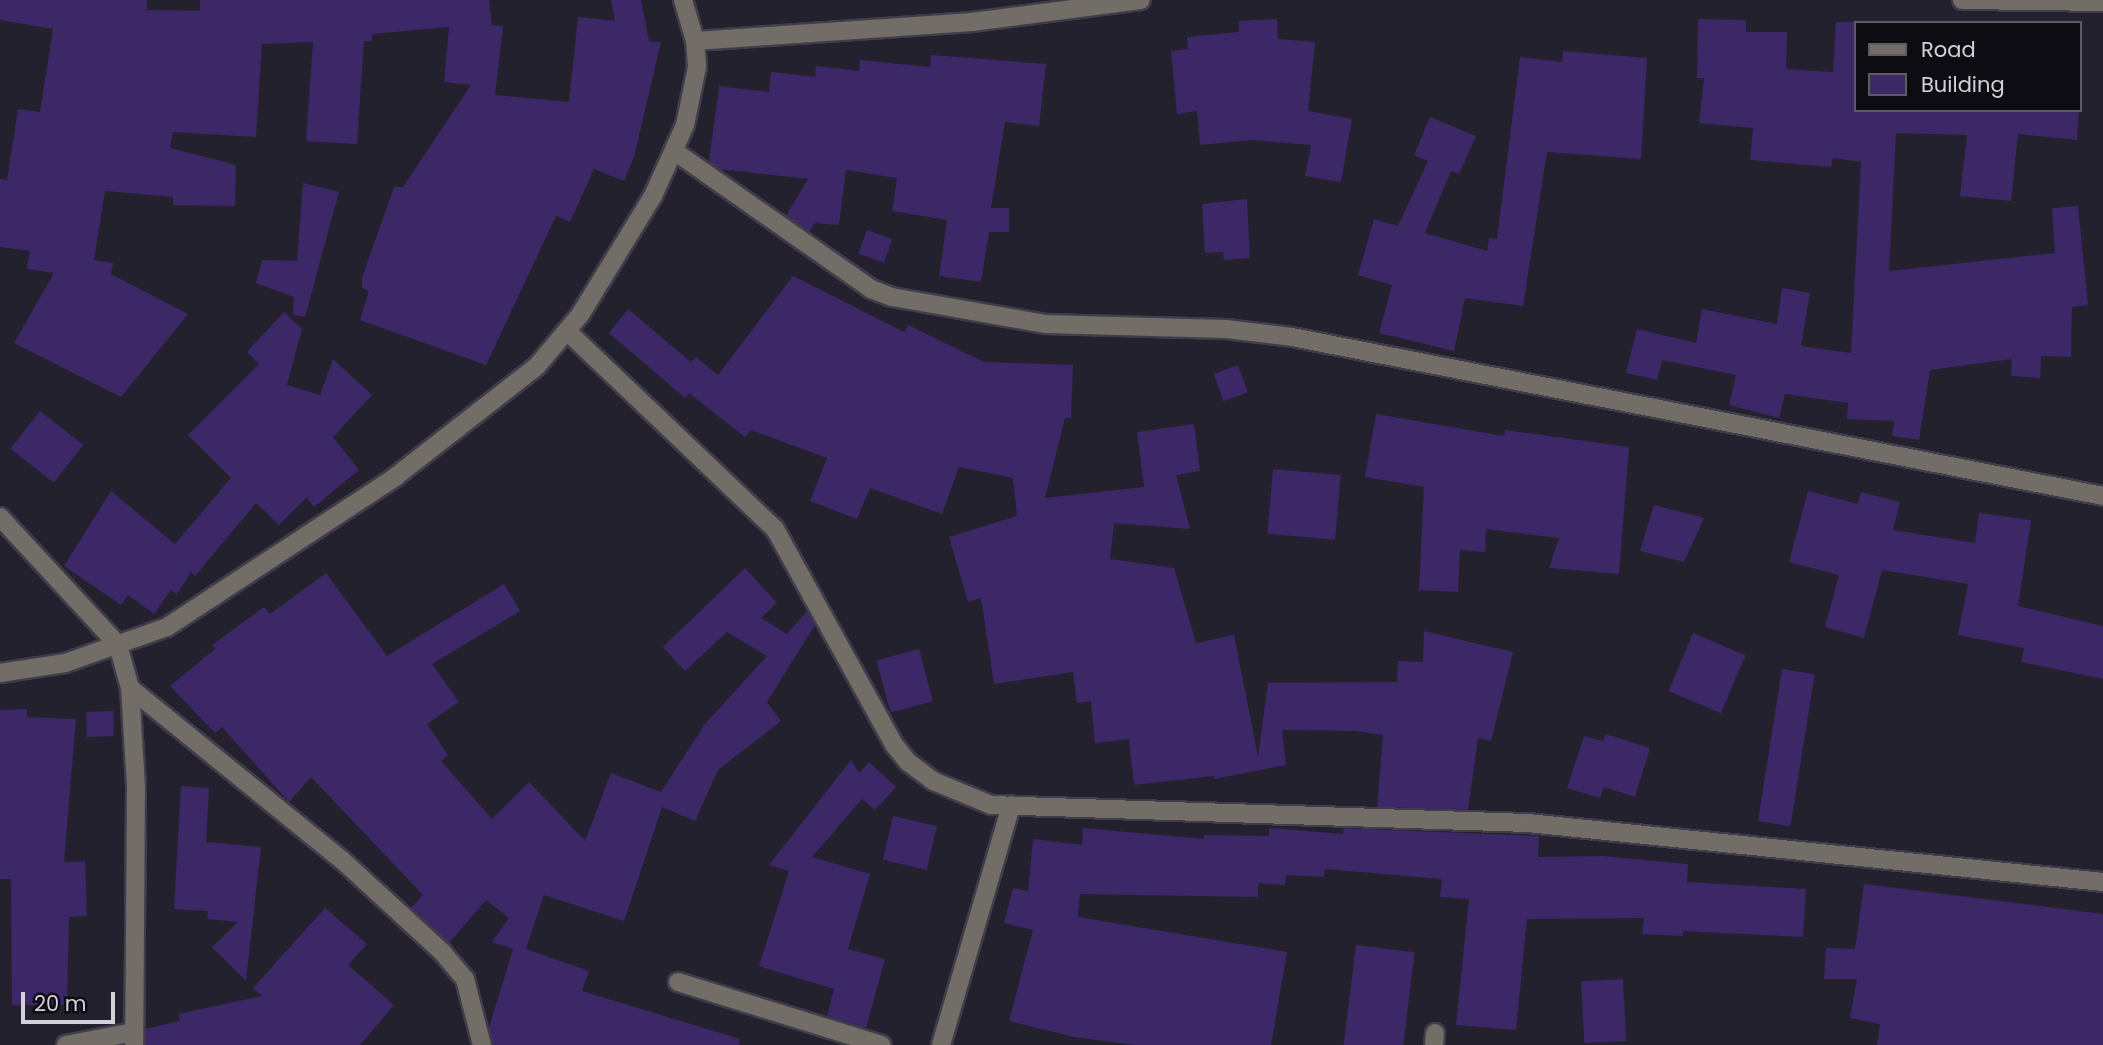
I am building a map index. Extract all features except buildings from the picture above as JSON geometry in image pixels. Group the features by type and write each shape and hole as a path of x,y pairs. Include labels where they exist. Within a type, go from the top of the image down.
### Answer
{"street":[{"path":"0,673 65,663 167,626 395,477 537,366 569,333 653,195 674,151 692,97 695,41 683,0"},
{"path":"695,41 972,22 1140,0"},
{"path":"1962,0 2103,2"},
{"path":"674,151 871,289 891,297 1045,324 1226,330 1292,337 2103,496"},
{"path":"569,333 775,528 895,746 908,762 933,781 991,805 1528,823 2103,882"},
{"path":"0,517 118,645 130,688 136,787 134,1038 66,1045"},
{"path":"130,688 342,860 443,953 465,979 482,1045"},
{"path":"941,1045 1011,805"},
{"path":"678,982 881,1045"}]}
